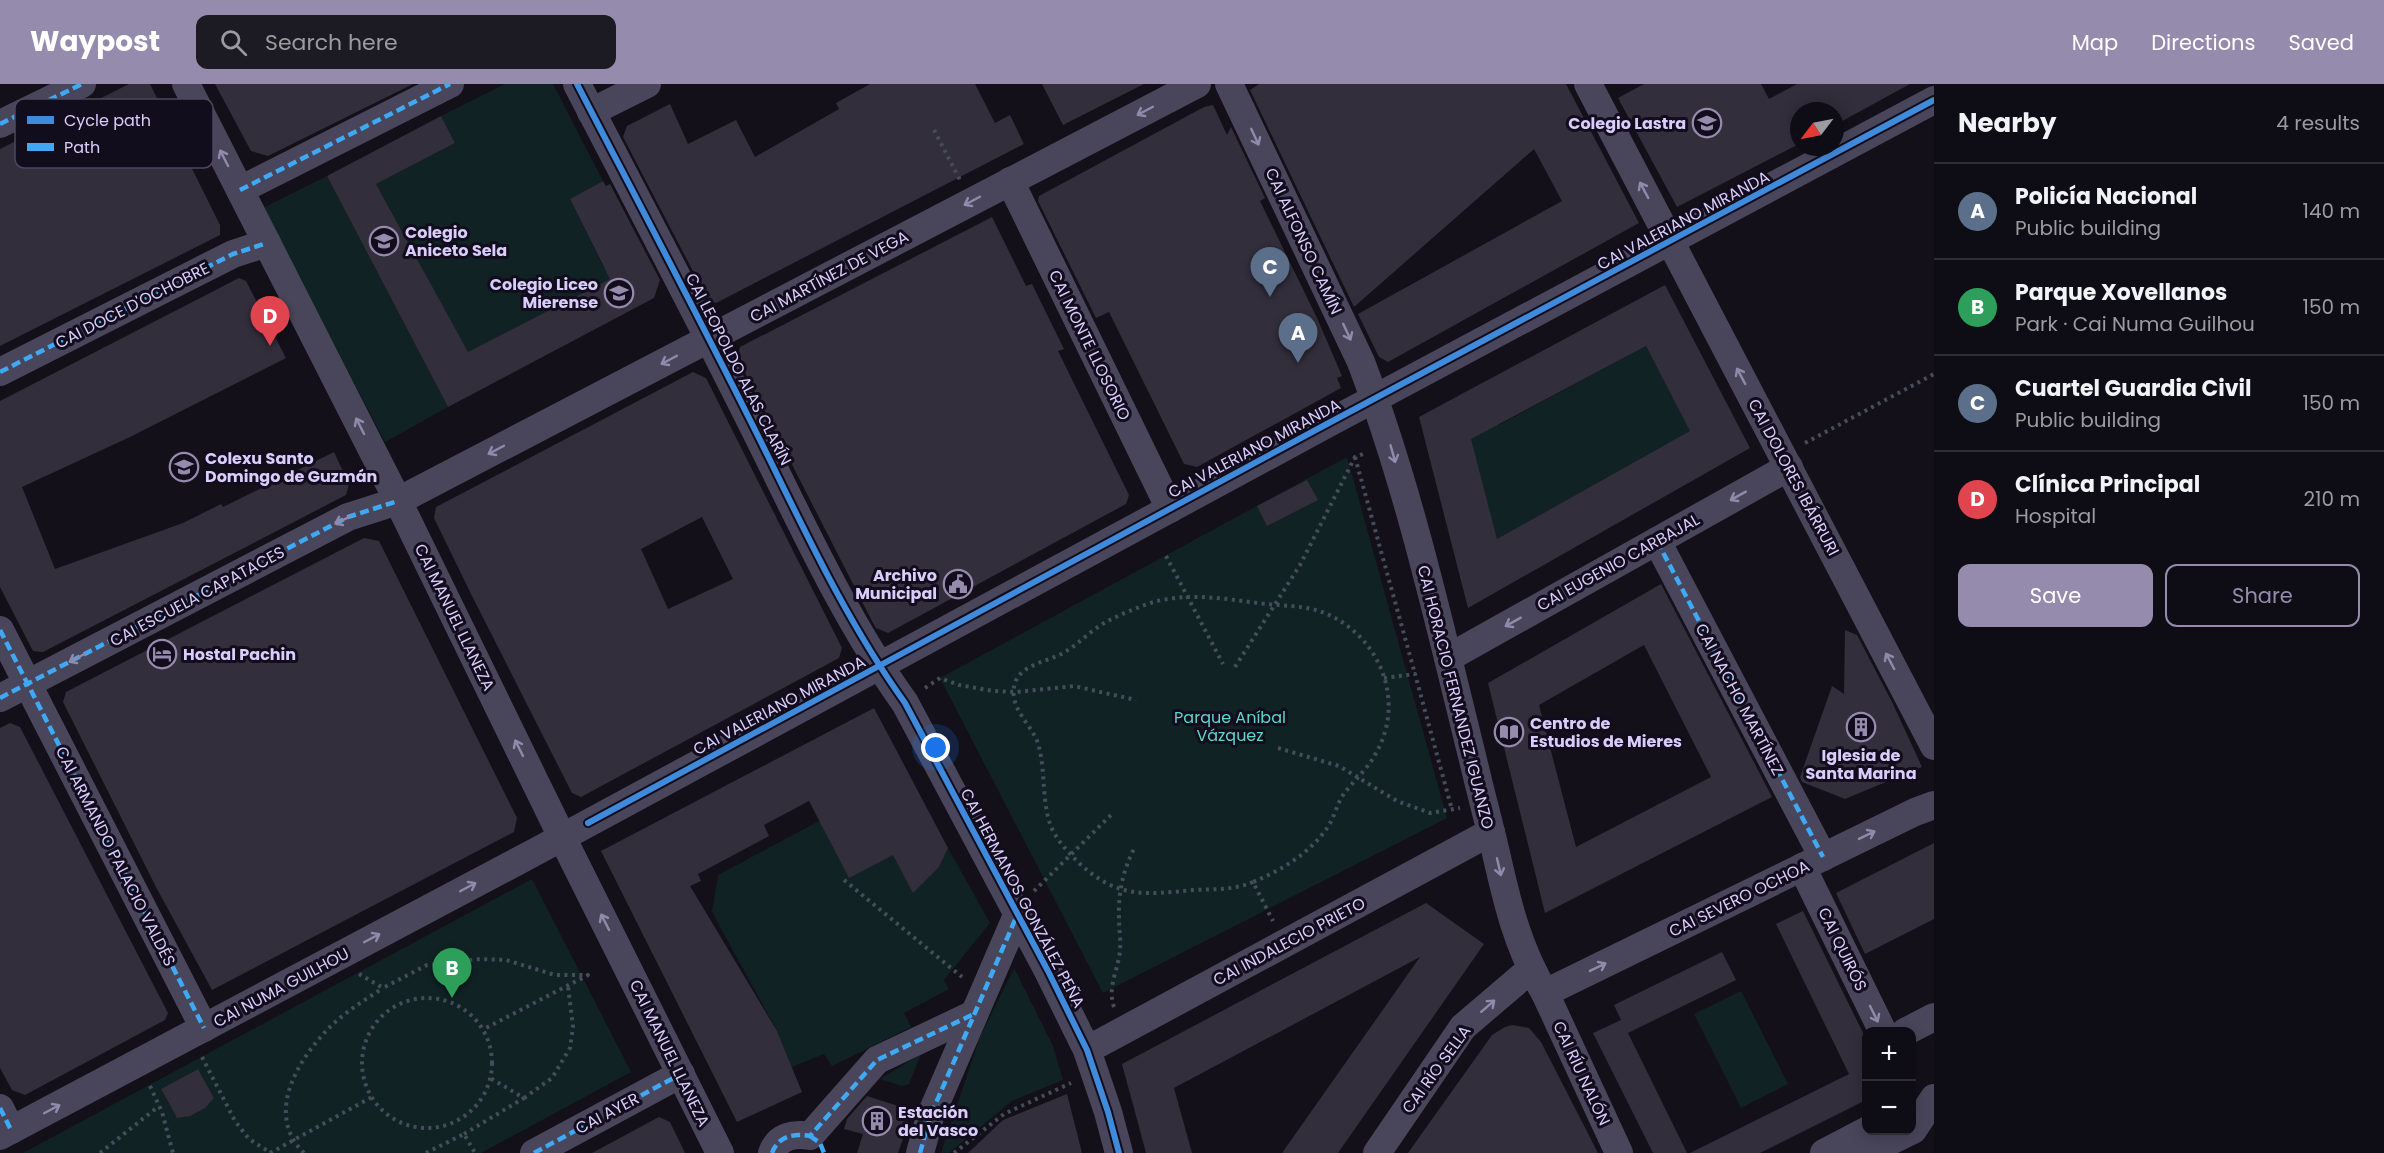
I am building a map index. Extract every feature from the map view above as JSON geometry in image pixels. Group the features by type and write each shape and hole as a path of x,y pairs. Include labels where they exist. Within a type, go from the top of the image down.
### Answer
{"street":[{"path":"51,99 82,84"},
{"name":"CAI MANUEL LLANEZA","path":"186,84 194,99"},
{"path":"240,190 450,84"},
{"name":"CAI LEOPOLDO ALAS CLARÍN","path":"577,84 709,339 848,617 879,666"},
{"path":"591,112 648,84"},
{"name":"CAI MARTÍNEZ DE VEGA","path":"398,501 1197,84"},
{"name":"CAI ALFONSO CAMÍN","path":"1229,84 1361,362 1375,399"},
{"name":"CAI DOLORES IBÁRRURI","path":"1588,84 1934,746"},
{"name":"CAI VALERIANO MIRANDA","path":"562,837 1170,508 1934,100"},
{"path":"0,124 15,117"},
{"name":"CAI MANUEL LLANEZA","path":"213,137 398,501 720,1153"},
{"name":"CAI MONTE LLOSORIO","path":"1010,181 1170,508"},
{"name":"CAI DOCE D'OCHOBRE","path":"0,372 233,254 267,243"},
{"name":"CAI HORACIO FERNANDEZ IGUANZO","path":"1375,399 1448,658 1512,920 1538,981"},
{"name":"CAI EUGENIO CARBAJAL","path":"1448,658 1657,541 1786,461"},
{"name":"CAI ESCUELA CAPATACES","path":"0,699 348,517 398,501"},
{"name":"CAI NACHO MARTÍNEZ","path":"1657,541 1813,862"},
{"name":"CAI ARMANDO PALACIO VALDÉS","path":"0,630 196,1032"},
{"name":"CAI HERMANOS GONZÁLEZ PEÑA","path":"879,666 905,703 1018,914 1090,1061 1119,1153"},
{"name":"CAI SEVERO OCHOA","path":"1538,981 1813,862 1934,805"},
{"name":"CAI INDALECIO PRIETO","path":"1090,1061 1125,1029 1491,831"},
{"name":"CAI NUMA GUILHOU","path":"4,1125 139,1062 562,837"},
{"name":"CAI QUIRÓS","path":"1813,862 1881,1027"},
{"path":"920,1153 930,1117 1018,914"},
{"name":"CAI RÍO SELLA","path":"1377,1153 1463,1027 1538,981"},
{"name":"CAI RÍU NALÓN","path":"1538,981 1619,1153"},
{"path":"772,1153 782,1140 796,1133 817,1144 877,1060 979,1004"},
{"path":"1915,1027 1934,1017"},
{"name":"CAI AYER","path":"534,1153 681,1074"},
{"path":"1866,1153 1913,1130 1923,1105"},
{"path":"1824,1153 1862,1134"}],"path":[{"path":"934,130 972,202"},
{"path":"1786,461 1934,374"},
{"path":"1234,667 1300,565 1355,457 1452,810"},
{"path":"1166,556 1223,664"},
{"path":"1188,596 1215,597 1275,606 1305,607 1336,618 1359,634 1374,653 1384,678 1388,713 1383,737 1376,754 1342,796 1328,827 1306,850 1280,871 1231,889 1165,894 1121,890 1092,875 1071,855 1053,830 1047,813 1045,776 1038,740 1020,715 1014,692 1014,684 1018,677 1027,669 1061,654 1101,625 1145,604 1188,596"},
{"path":"1384,678 1415,674"},
{"path":"905,703 939,678 959,685 1014,692 1074,686 1136,700"},
{"path":"1278,748 1339,765 1397,801 1430,813 1452,810 1482,797"},
{"path":"1018,914 1036,889 1113,813"},
{"path":"1125,1029 1112,1004 1112,989 1120,952 1118,915 1121,890 1125,868 1134,849"},
{"path":"844,880 979,1004"},
{"path":"1253,882 1284,943"},
{"path":"346,952 357,973 383,988"},
{"path":"304,1153 292,1142 287,1125 285,1104 295,1073 329,1028 349,1010 383,988 427,965 480,959 506,960 555,975 588,975 484,1029"},
{"path":"426,1153 464,1134 524,1098 552,1078 570,1047 573,1027 568,986"},
{"path":"430,997 451,1001 470,1013 484,1029 492,1049 493,1071 486,1092 473,1110 455,1122 434,1128 412,1127 392,1119 376,1104 365,1086 361,1065 364,1043 374,1024 389,1008 409,999 430,997"},
{"path":"196,1032 202,1056 235,1121 249,1138 271,1153 372,1097"},
{"path":"954,1153 1004,1114 1090,1061"},
{"path":"139,1062 159,1106 173,1153"},
{"path":"490,1078 524,1098"},
{"path":"100,1153 159,1106"},
{"path":"464,1134 476,1153"}],"green space":[{"path":"505,84 553,84 603,181 570,199 604,268 618,275 468,353 380,191 370,197 366,189 455,143 441,116"},
{"path":"327,176 448,407 385,442 263,208"},
{"path":"1646,346 1711,470 1689,483 1667,444 1497,539 1459,395 1487,380 1499,425"},
{"name":"Parque Aníbal Vázquez","path":"1347,457 1447,818 1103,993 940,678"},
{"path":"819,821 893,855 939,867 948,848 990,923 944,980 949,989 904,1013 911,1027 832,1066 824,1054 792,1067 777,1031 712,912 718,875"},
{"path":"532,879 631,1072 481,1153 23,1153","holes":["198,1069 214,1098 197,1111 177,1118 161,1089"]},
{"path":"1014,968 1053,1046 1063,1080 1012,1101 949,1153 941,1153 980,1037"},
{"path":"1741,991 1788,1084 1741,1108 1694,1014"},
{"path":"921,1054 909,1084 902,1086 880,1079"}],"building":[{"path":"129,84 150,84 157,99 99,99"},
{"path":"215,84 413,84 268,156 251,151"},
{"path":"870,84 975,84 995,123 1010,115 1024,144 716,303 708,300 623,137 627,126 670,104 688,144 736,120 755,157 839,109 836,103"},
{"path":"1042,84 1144,84 1063,125"},
{"path":"1259,84 1566,84 1639,223 1388,362 1379,357 1358,314 1562,201 1534,149 1354,307 1250,90"},
{"name":"Colegio Lastra","path":"1644,84 1761,84 1769,99 1797,84 1910,84 1844,120 1844,102 1790,102 1790,149 1677,207 1618,98"},
{"path":"1213,105 1227,135 1231,127 1265,198 1260,201 1317,318 1342,376 1337,378 1341,388 1197,467 1184,464 1109,312 1096,318 1038,201 1039,196 1204,107"},
{"path":"441,116 455,143 376,184 468,352 610,279 570,199 603,181 606,186 610,184 660,280 654,298 448,407 327,176"},
{"path":"15,141 15,168 192,168 220,225 220,235 0,346 0,149"},
{"path":"992,217 1026,286 1032,284 1064,349 1058,351 1129,495 1126,504 888,633 876,628 873,623 737,357 740,347"},
{"path":"239,278 246,281 286,358 130,437 22,487 55,569 183,523 221,504 223,507 334,452 349,484 346,495 43,652 33,651 0,587 0,401"},
{"path":"1665,285 1750,448 1468,608 1419,417","holes":["1646,346 1690,431 1497,539 1471,439"]},
{"path":"693,372 706,378 842,648 839,658 581,797 572,793 472,596 434,518 436,507","holes":["702,517 733,579 668,609 641,549"]},
{"path":"1307,480 1318,500 1267,526 1257,506"},
{"path":"364,538 379,541 517,818 514,832 212,990 156,887 63,702 66,692"},
{"path":"1661,584 1772,797 1545,913 1488,683","holes":["1644,645 1711,777 1576,847 1539,705"]},
{"name":"Iglesia de Santa Marina","path":"1845,630 1857,635 1893,704 1922,767 1845,799 1802,782 1800,777 1832,686 1844,694"},
{"path":"874,708 948,848 939,867 913,893 893,855 849,878 809,801 764,825 769,836 698,874 701,881 690,886 777,1031 802,1092 737,1122 601,851"},
{"path":"10,723 20,727 168,1013 165,1020 25,1095 12,1090 0,1068 0,728"},
{"path":"1934,843 1934,919 1865,954 1836,893"},
{"path":"1426,903 1484,944 1338,1153 1282,1153 1420,957 1174,1088 1192,1153 1146,1153 1122,1064"},
{"path":"1803,911 1862,1031 1862,1102 1760,1153 1690,1153 1849,1074 1776,924"},
{"path":"1722,952 1736,980 1628,1033 1687,1153 1653,1153 1593,1033 1621,1020 1614,1005"},
{"path":"1512,1025 1529,1028 1541,1042 1598,1153 1408,1153 1492,1035"},
{"path":"198,1069 214,1098 205,1108 190,1116 177,1118 161,1089"},
{"path":"1067,1094 1082,1153 968,1153 1003,1120"},
{"name":"Estación del Vasco","path":"867,1096 898,1106 905,1111 908,1124 898,1153 857,1153 863,1134 844,1129 847,1119"},
{"path":"659,1117 670,1122 685,1153 592,1153"}],"marked path":[{"path":"51,99 82,84"},
{"path":"240,190 450,84"},
{"path":"0,124 15,117"},
{"path":"0,372 233,254 267,243"},
{"path":"0,698 348,517 398,501"},
{"path":"1657,541 1823,857"},
{"path":"0,630 204,1028"},
{"path":"920,1153 930,1117 1018,913"},
{"path":"772,1153 782,1139 798,1135 810,1136 877,1060 974,1014"},
{"path":"534,1153 681,1074"},
{"path":"0,1108 11,1130"},
{"path":"810,1136 820,1143 824,1153"}],"cycle path":[{"path":"577,84 706,332 840,599 905,703 1048,971 1087,1050 1119,1153"},
{"path":"588,823 1325,425 1934,100"}],"place":[{"name":"Colegio Lastra","path":"1707,123"},
{"name":"Colegio Aniceto Sela","path":"384,241"},
{"name":"Colegio Liceo Mierense","path":"619,293"},
{"name":"Cuartel Guardia Civil","path":"1270,297"},
{"name":"Clínica Principal","path":"270,346"},
{"name":"Policía Nacional","path":"1298,363"},
{"name":"Colexu Santo Domingo de Guzmán","path":"184,467"},
{"name":"Archivo Municipal","path":"958,584"},
{"name":"Hostal Pachin","path":"162,654"},
{"name":"Iglesia de Santa Marina","path":"1861,727"},
{"name":"Centro de Estudios de Mieres","path":"1509,732"},
{"name":"Parque Xovellanos","path":"452,998"},
{"name":"Estación del Vasco","path":"877,1121"}]}
